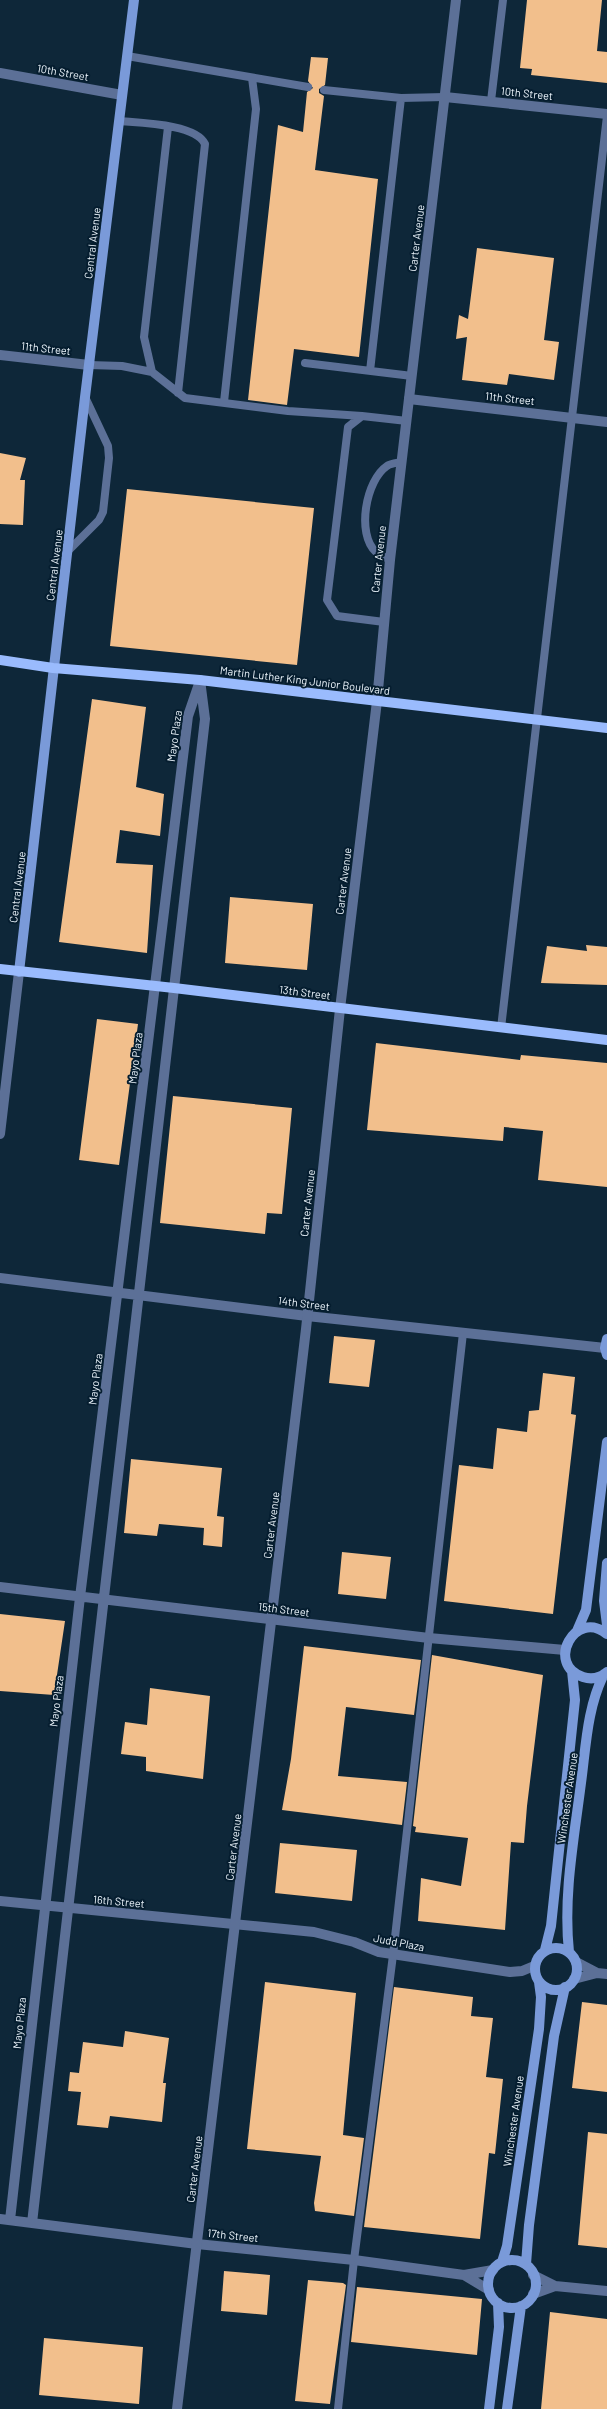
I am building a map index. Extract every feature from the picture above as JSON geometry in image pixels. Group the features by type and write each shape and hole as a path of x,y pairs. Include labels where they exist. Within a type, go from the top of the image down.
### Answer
{"main road":[{"name":"Central Avenue","path":"19,972 85,397 134,0"},
{"name":"Martin Luther King Junior Boulevard","path":"0,660 53,668 200,680 607,728"},
{"name":"13th Street","path":"0,969 174,988 607,1040"},
{"path":"565,1650 570,1637 577,1631 586,1610 607,1442"},
{"path":"607,1563 604,1600 607,1625"},
{"path":"577,1631 594,1628 607,1634"},
{"name":"Winchester Avenue","path":"545,1950 551,1926 575,1700 572,1671 567,1662 565,1650"},
{"path":"572,1671 587,1678 596,1678 606,1673"},
{"name":"Winchester Avenue","path":"569,1952 568,1894 571,1855 592,1701 606,1673"},
{"path":"558,1947 569,1952 576,1962 574,1979 565,1987 553,1990 539,1982 535,1974 534,1966 537,1958 545,1950 558,1947"},
{"name":"Winchester Avenue","path":"502,2262 509,2234 539,2028 541,1997 539,1982"},
{"path":"526,2264 510,2260 502,2262 492,2270 488,2282 488,2290 498,2303 509,2308 521,2306 533,2294 536,2287 533,2275 526,2264 529,2225 554,2036 565,1987"},
{"path":"489,2409 499,2327 498,2303"},
{"path":"507,2409 521,2306"}],"street":[{"name":"Carter Avenue","path":"177,2409 272,1619 307,1316 340,1009 377,701 390,560 456,0"},
{"name":"10th Street","path":"0,73 122,95"},
{"name":"10th Street","path":"445,97 607,115"},
{"name":"11th Street","path":"0,355 89,364"},
{"name":"11th Street","path":"409,399 607,422"},
{"name":"Mayo Plaza","path":"5,2220 188,716 200,680"},
{"path":"32,2223 205,719 200,680"},
{"name":"Central Avenue","path":"0,1134 19,972"},
{"name":"14th Street","path":"0,1278 307,1316 606,1347"},
{"name":"15th Street","path":"0,1587 429,1638 565,1650"},
{"name":"16th Street","path":"0,1901 68,1909 236,1924"},
{"name":"Judd Plaza","path":"236,1924 314,1932 354,1942 379,1952 393,1955 510,1972 522,1971 534,1966"},
{"path":"576,1962 596,1973"},
{"path":"574,1979 596,1973 607,1974"},
{"name":"17th Street","path":"5,2220 197,2244 354,2260 464,2275 492,2270"},
{"name":"17th Street","path":"464,2275 488,2290"},
{"path":"533,2275 555,2286 607,2291"},
{"path":"533,2294 555,2286"}],"lane":[{"path":"491,101 503,0"},
{"path":"127,56 308,87"},
{"path":"224,402 256,109 252,78"},
{"path":"324,90 401,98 445,97"},
{"path":"370,371 401,98"},
{"path":"501,1028 607,115"},
{"path":"119,121 168,127 196,133 202,137 205,144 178,393"},
{"path":"152,372 144,337 168,127"},
{"path":"305,363 412,376"},
{"path":"89,364 122,366 152,372 185,398 288,411 362,416 407,421"},
{"path":"68,551 99,520 104,504 109,458 108,446 85,397"},
{"path":"362,416 348,427 327,600 337,616 384,622"},
{"path":"390,560 376,552 367,534 365,524 370,488 381,471 389,465 402,462"},
{"path":"338,2409 354,2260 393,1955 463,1333"}],"building":[{"path":"527,0 602,0 597,51 607,52 607,83 531,75 532,69 520,68"},
{"path":"311,57 328,58 325,85 319,89 319,93 324,96 315,170 378,179 359,357 294,349 287,405 248,400 278,125 303,132 307,92 313,88 308,81"},
{"path":"477,248 554,258 544,340 559,342 554,380 509,374 507,385 462,380 467,337 456,339 459,315 468,319"},
{"path":"0,453 26,458 20,480 25,480 23,525 0,524"},
{"path":"127,489 314,508 297,665 110,646"},
{"path":"92,699 146,707 136,787 164,794 160,836 120,830 116,863 153,865 147,953 59,942"},
{"path":"230,897 313,904 307,970 225,963"},
{"path":"586,945 607,947 607,985 541,983 547,946 587,951"},
{"path":"97,1019 138,1024 119,1165 79,1160"},
{"path":"376,1043 520,1060 521,1055 607,1063 607,1187 538,1180 543,1131 504,1127 503,1141 367,1130"},
{"path":"173,1096 292,1108 282,1214 267,1213 265,1234 160,1223"},
{"path":"334,1336 375,1340 369,1387 329,1383"},
{"path":"543,1373 575,1377 571,1414 576,1415 553,1614 444,1601 459,1465 493,1469 497,1428 527,1432 529,1411 539,1410"},
{"path":"131,1459 222,1468 217,1516 224,1517 222,1547 203,1545 204,1528 159,1524 157,1536 124,1533"},
{"path":"342,1552 391,1557 386,1599 338,1594"},
{"path":"0,1614 65,1621 54,1695 0,1691"},
{"path":"304,1646 421,1660 414,1715 346,1707 338,1776 407,1782 402,1825 282,1810 291,1759"},
{"path":"432,1655 543,1675 524,1843 511,1842 505,1930 418,1921 421,1878 461,1886 468,1838 415,1832 416,1827 413,1826"},
{"path":"150,1688 210,1696 203,1779 146,1771 146,1757 121,1754 125,1722 147,1725"},
{"path":"280,1843 357,1850 352,1901 275,1893"},
{"path":"265,1982 356,1993 343,2135 364,2138 354,2216 315,2211 314,2203 321,2156 247,2149"},
{"path":"394,1987 473,1997 471,2016 493,2018 486,2077 503,2079 495,2154 489,2153 480,2239 364,2227"},
{"path":"582,2002 607,2005 607,2092 572,2088"},
{"path":"125,2031 169,2038 163,2083 166,2083 162,2122 110,2116 108,2128 77,2125 81,2092 68,2091 70,2072 79,2073 83,2042 123,2047"},
{"path":"588,2132 607,2134 607,2248 578,2245"},
{"path":"224,2271 270,2275 267,2315 221,2311"},
{"path":"308,2280 343,2283 346,2285 330,2404 295,2401"},
{"path":"357,2287 482,2299 477,2355 351,2342"},
{"path":"550,2312 607,2319 607,2409 541,2409"},
{"path":"44,2338 143,2347 139,2404 39,2395"}]}
